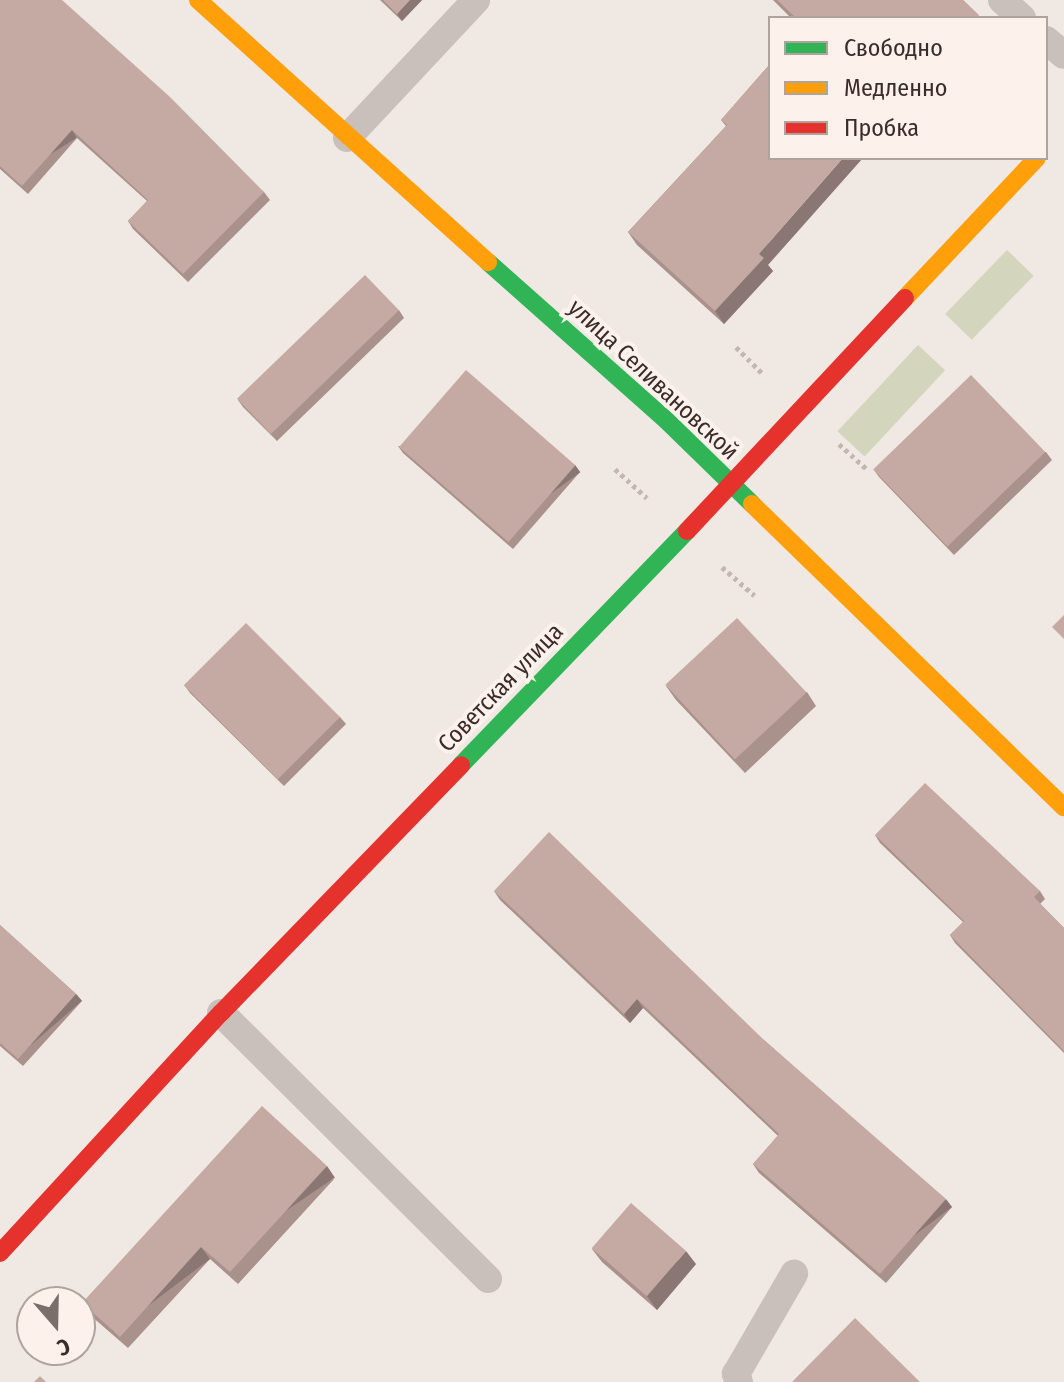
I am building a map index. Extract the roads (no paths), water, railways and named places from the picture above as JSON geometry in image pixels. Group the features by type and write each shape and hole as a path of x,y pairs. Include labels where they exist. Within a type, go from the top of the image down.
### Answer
{"street":[{"name":"улица Селивановской","path":"198,0 347,138 666,420 1064,807"},
{"name":"Советская улица","path":"0,1253 221,1013 1035,160"}],"lane":[{"path":"347,138 476,0"},
{"path":"1002,0 1020,16"},
{"path":"1048,42 1064,55"},
{"path":"221,1013 488,1279"},
{"path":"739,1382 736,1374 794,1274"}]}
